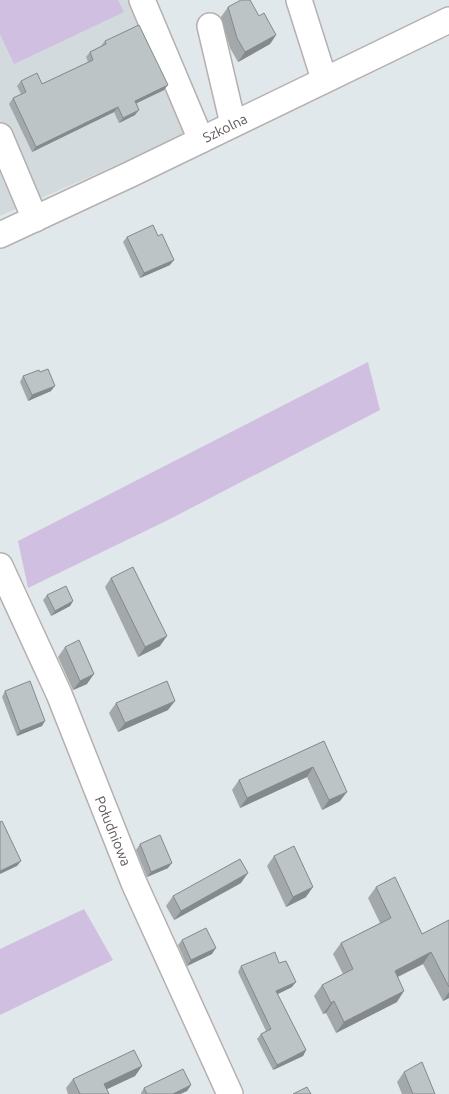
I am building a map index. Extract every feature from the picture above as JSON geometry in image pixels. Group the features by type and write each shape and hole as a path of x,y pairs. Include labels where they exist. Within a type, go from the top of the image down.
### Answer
{"street":[{"path":"142,0 201,140"},
{"path":"299,0 324,79"},
{"name":"Szkolna","path":"0,235 449,20"},
{"path":"210,26 233,124"},
{"path":"0,136 34,219"},
{"name":"Południowa","path":"0,566 59,694 134,883 230,1094"}],"shaded area":[{"path":"0,0 140,0 197,130 0,216"},
{"path":"0,0 118,0 124,12 14,64 0,34"},
{"path":"368,362 380,410 168,520 28,588 18,541"},
{"path":"84,909 113,960 0,1015 0,949"}],"building":[{"path":"241,0 250,0 259,16 264,13 276,35 245,52 237,38 228,7"},
{"path":"139,25 168,85 135,101 139,110 123,118 118,107 36,147 13,98 26,92 21,81 37,73 42,84 93,60 90,52 106,44 105,41"},
{"path":"153,225 158,236 162,234 174,260 144,273 127,237"},
{"path":"48,369 55,386 32,395 23,376"},
{"path":"133,567 167,636 145,647 111,578"},
{"path":"66,586 73,601 55,611 47,595"},
{"path":"79,640 94,674 80,681 65,647"},
{"path":"30,681 45,721 20,731 5,691"},
{"path":"167,681 175,701 125,723 116,703"},
{"path":"324,741 347,792 329,800 313,767 247,798 239,780"},
{"path":"2,821 21,861 0,871 0,822"},
{"path":"160,835 172,863 151,872 140,844"},
{"path":"294,846 313,887 293,897 274,856"},
{"path":"240,859 248,873 181,911 173,896"},
{"path":"395,877 422,934 449,920 449,987 431,952 395,971 404,991 344,1022 334,1001 331,1003 322,985 353,969 341,943 391,918 376,887"},
{"path":"206,928 216,948 191,960 182,940"},
{"path":"275,952 279,963 286,961 296,982 276,991 306,1050 277,1065 261,1034 271,1029 241,966"},
{"path":"134,1050 142,1066 104,1084 109,1094 80,1094 73,1079"},
{"path":"422,1062 435,1094 413,1094 404,1072"},
{"path":"183,1069 191,1085 173,1094 147,1094 144,1088"},
{"path":"307,1087 311,1094 293,1094"}]}
